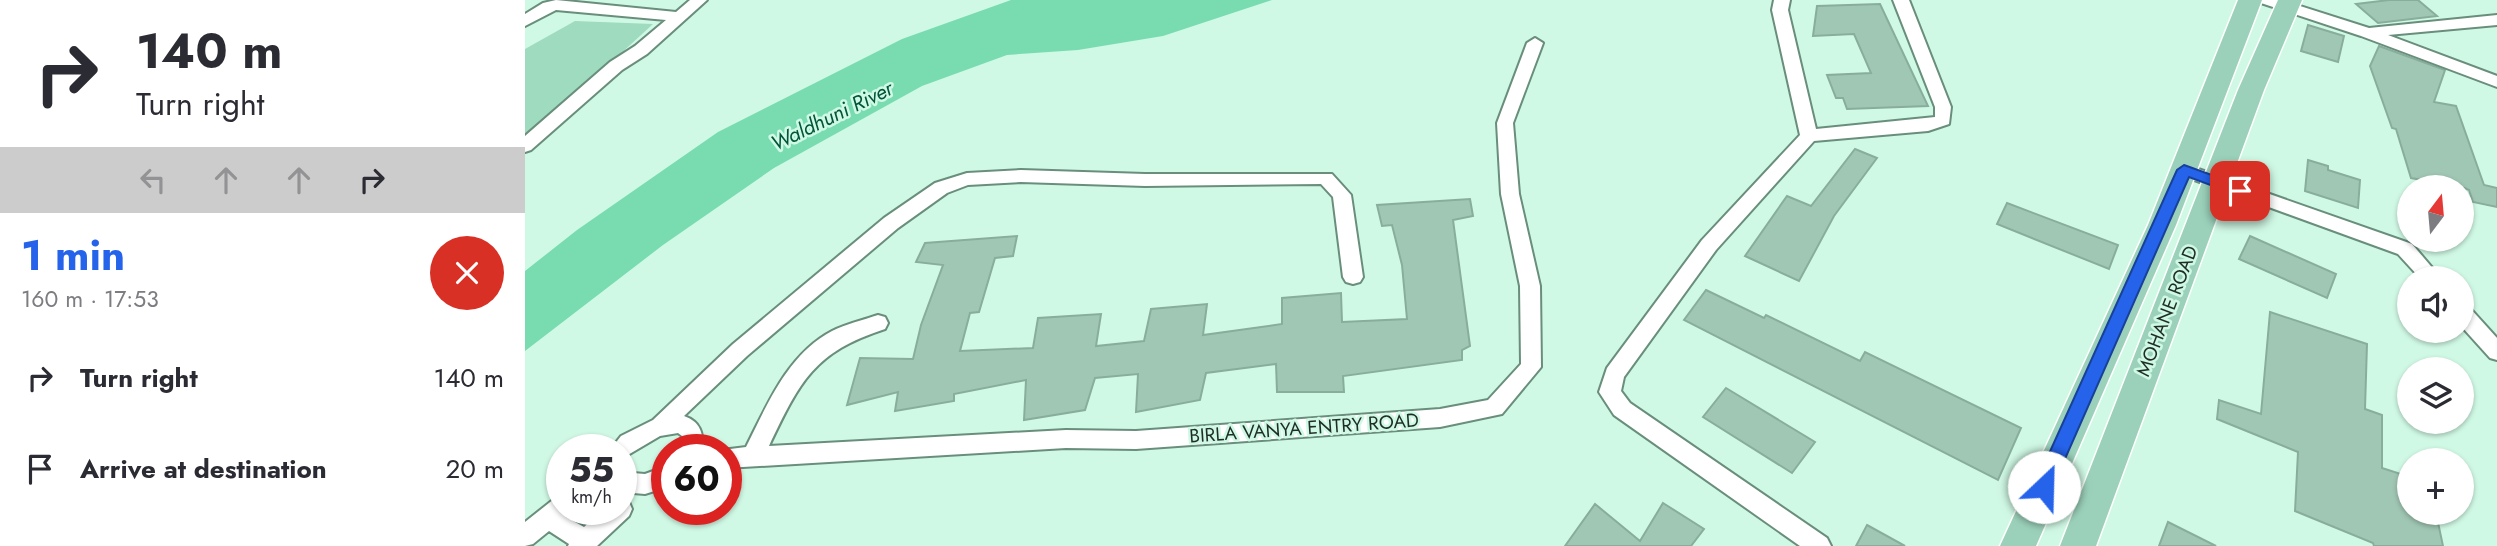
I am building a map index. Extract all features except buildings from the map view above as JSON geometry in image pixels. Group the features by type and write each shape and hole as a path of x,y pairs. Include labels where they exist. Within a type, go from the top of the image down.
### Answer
{"main road":[{"name":"MOHANE ROAD","path":"2018,546 2184,170 2250,0"},
{"name":"MOHANE ROAD","path":"2078,546 2217,183 2281,2"}],"street":[{"path":"525,146 617,66 641,50 699,0"},
{"path":"1782,0 1780,10 1809,136"},
{"path":"1819,546 1622,409 1610,392 1614,374 1709,245 1809,136 1928,125 1943,120 1943,107 1901,0"},
{"path":"2281,2 2497,82"},
{"path":"525,21 548,6 556,5 679,17"},
{"path":"2367,33 2497,20"},
{"name":"BIRLA VANYA ENTRY ROAD","path":"742,457 1028,441 1136,440 1440,418 1494,408 1531,367 1530,286 1510,194 1505,123 1535,43"},
{"path":"525,161 635,68 641,50"},
{"path":"2184,170 2405,248 2421,266"},
{"path":"661,425 740,350 891,223 941,188 967,179 1021,176 1145,180 1325,178 1342,195 1353,277"},
{"path":"753,456 791,381 804,363 834,339 878,323"},
{"path":"2474,326 2497,352"},
{"path":"637,435 661,425 674,424 684,426 692,434"},
{"path":"637,496 651,485"},
{"path":"525,536 546,519"},
{"path":"566,525 583,544 604,525"}],"shaded area":[{"path":"575,21 653,24 525,138 525,49"}],"water":[{"name":"Waldhuni River","path":"1011,0 1272,0 1163,36 1078,50 1007,55 922,86 774,168 663,245 525,351 525,271 577,230 718,132 902,39"}],"route":[{"path":"2044,487 2184,170 2240,191"}]}
